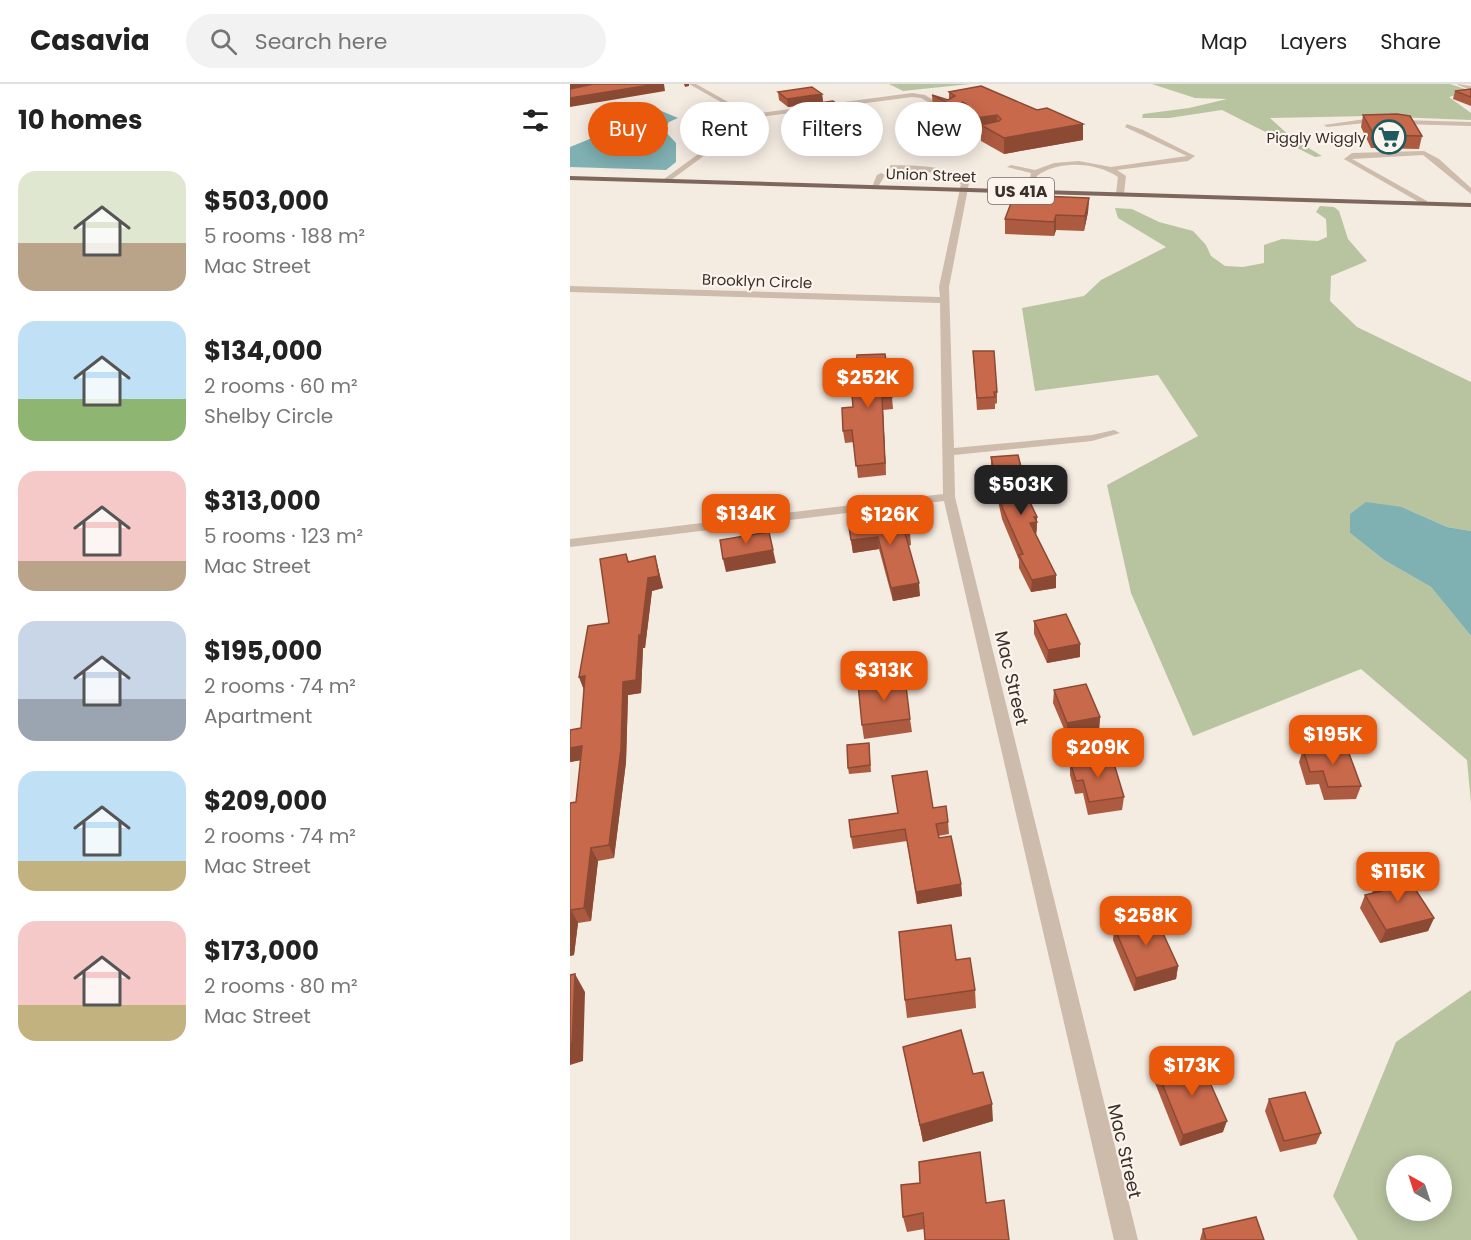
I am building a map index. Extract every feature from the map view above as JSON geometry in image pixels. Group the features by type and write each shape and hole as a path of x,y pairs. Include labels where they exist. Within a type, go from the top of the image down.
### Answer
{"main road":[{"name":"Union Street","path":"570,178 1471,205"}],"street":[{"path":"692,84 724,102"},
{"path":"1460,84 1471,88"},
{"path":"769,114 912,95 923,96 933,102"},
{"path":"1327,125 1365,121 1471,124"},
{"path":"1011,167 1035,172 1060,165 1109,166 1188,159 1191,156 1127,126"},
{"path":"1424,203 1348,159 1352,155 1424,153 1436,160 1471,192"},
{"path":"667,181 701,156"},
{"path":"1109,166 1122,176 1120,194"},
{"path":"891,167 939,169 954,174 965,183 965,190"},
{"path":"1031,192 1035,172"},
{"path":"874,187 881,175"},
{"name":"Mac Street","path":"965,190 944,300 949,497 1126,1240"},
{"name":"Brooklyn Circle","path":"570,288 944,300"},
{"path":"948,452 1092,438 1114,433"},
{"path":"570,543 949,497"}],"green space":[{"path":"889,84 970,84 903,91"},
{"path":"1152,84 1450,84 1471,91 1449,97 1471,113 1471,120 1370,116 1270,118 1292,138 1322,156 1315,157 1222,110 1169,118 1142,118 1143,114 1189,108 1227,99 1195,98"},
{"path":"1320,206 1334,207 1339,211 1348,239 1367,261 1331,276 1330,301 1357,327 1471,382 1471,531 1447,527 1402,507 1351,514 1350,533 1384,560 1431,587 1471,636 1471,803 1467,760 1361,669 1193,736 1131,593 1107,485 1198,436 1158,375 1035,391 1022,308 1084,296 1101,280 1166,247 1118,218 1115,208 1132,209 1159,222 1193,231 1206,245 1211,256 1225,266 1243,267 1264,263 1264,245 1282,239 1318,241 1327,237 1326,219 1316,212"},
{"path":"1471,990 1471,1240 1358,1240 1333,1196 1396,1042"}],"water":[{"path":"668,114 678,118 668,124"},
{"path":"668,134 676,143 676,162 666,170 570,167 570,147 588,140 588,156 668,156"},
{"path":"1366,502 1402,507 1447,527 1471,531 1471,636 1431,587 1384,560 1350,533 1350,514"}],"building":[{"path":"593,84 656,84 570,98 570,89"},
{"path":"981,86 1037,110 1047,108 1083,124 1004,138 982,126 1001,119 997,115 982,117 982,102 946,102 932,95 948,100 955,96 949,92"},
{"path":"812,87 822,94 787,99 778,92"},
{"path":"1471,89 1471,97 1455,91"},
{"path":"1363,115 1410,116 1422,136 1374,135"},
{"path":"1014,195 1089,198 1085,216 1056,215 1054,222 1005,219"},
{"path":"973,351 994,351 997,392 994,392 995,397 977,398"},
{"path":"885,354 892,397 882,398 885,463 856,466 852,430 843,431 842,408 853,407 851,381 854,381 857,355"},
{"path":"1018,455 1023,475 1017,475 1037,517 1034,517 1037,522 1030,523 1056,575 1032,580 1019,555 1023,554 1002,507 991,457"},
{"path":"907,516 910,533 905,533 919,583 891,588 878,537 851,540 848,521"},
{"path":"769,532 773,550 723,559 720,540"},
{"path":"626,554 628,562 655,556 659,576 648,578 641,635 639,635 636,680 623,682 621,749 609,845 591,848 584,908 571,910 570,919 570,803 576,802 582,746 570,748 570,730 581,728 585,676 579,677 588,626 609,623 600,559"},
{"path":"1066,614 1080,644 1048,650 1034,621"},
{"path":"905,678 910,719 862,725 858,684"},
{"path":"1086,684 1100,717 1067,723 1054,690"},
{"path":"869,743 870,765 848,768 847,745"},
{"path":"1347,748 1361,786 1328,787 1323,771 1310,772 1303,749"},
{"path":"1112,757 1124,797 1089,802 1083,780 1076,781 1070,762"},
{"path":"927,771 933,808 946,806 948,822 936,824 939,838 951,836 961,884 916,892 905,829 851,837 849,820 898,813 892,776"},
{"path":"1406,875 1434,918 1386,930 1365,895 1382,891 1376,882"},
{"path":"1155,916 1178,966 1136,978 1114,927"},
{"path":"951,925 956,960 970,958 975,990 905,1000 899,932"},
{"path":"575,974 572,1044 570,1044 570,975"},
{"path":"961,1030 973,1074 983,1072 992,1104 920,1125 903,1047"},
{"path":"1199,1058 1227,1121 1183,1135 1157,1071"},
{"path":"1305,1092 1321,1133 1284,1141 1269,1099"},
{"path":"980,1152 986,1203 1004,1200 1009,1240 925,1240 923,1213 903,1217 901,1185 920,1183 919,1162"},
{"path":"1256,1217 1264,1240 1206,1240 1203,1229"}],"place":[{"name":"Piggly Wiggly","path":"1389,137"}]}
